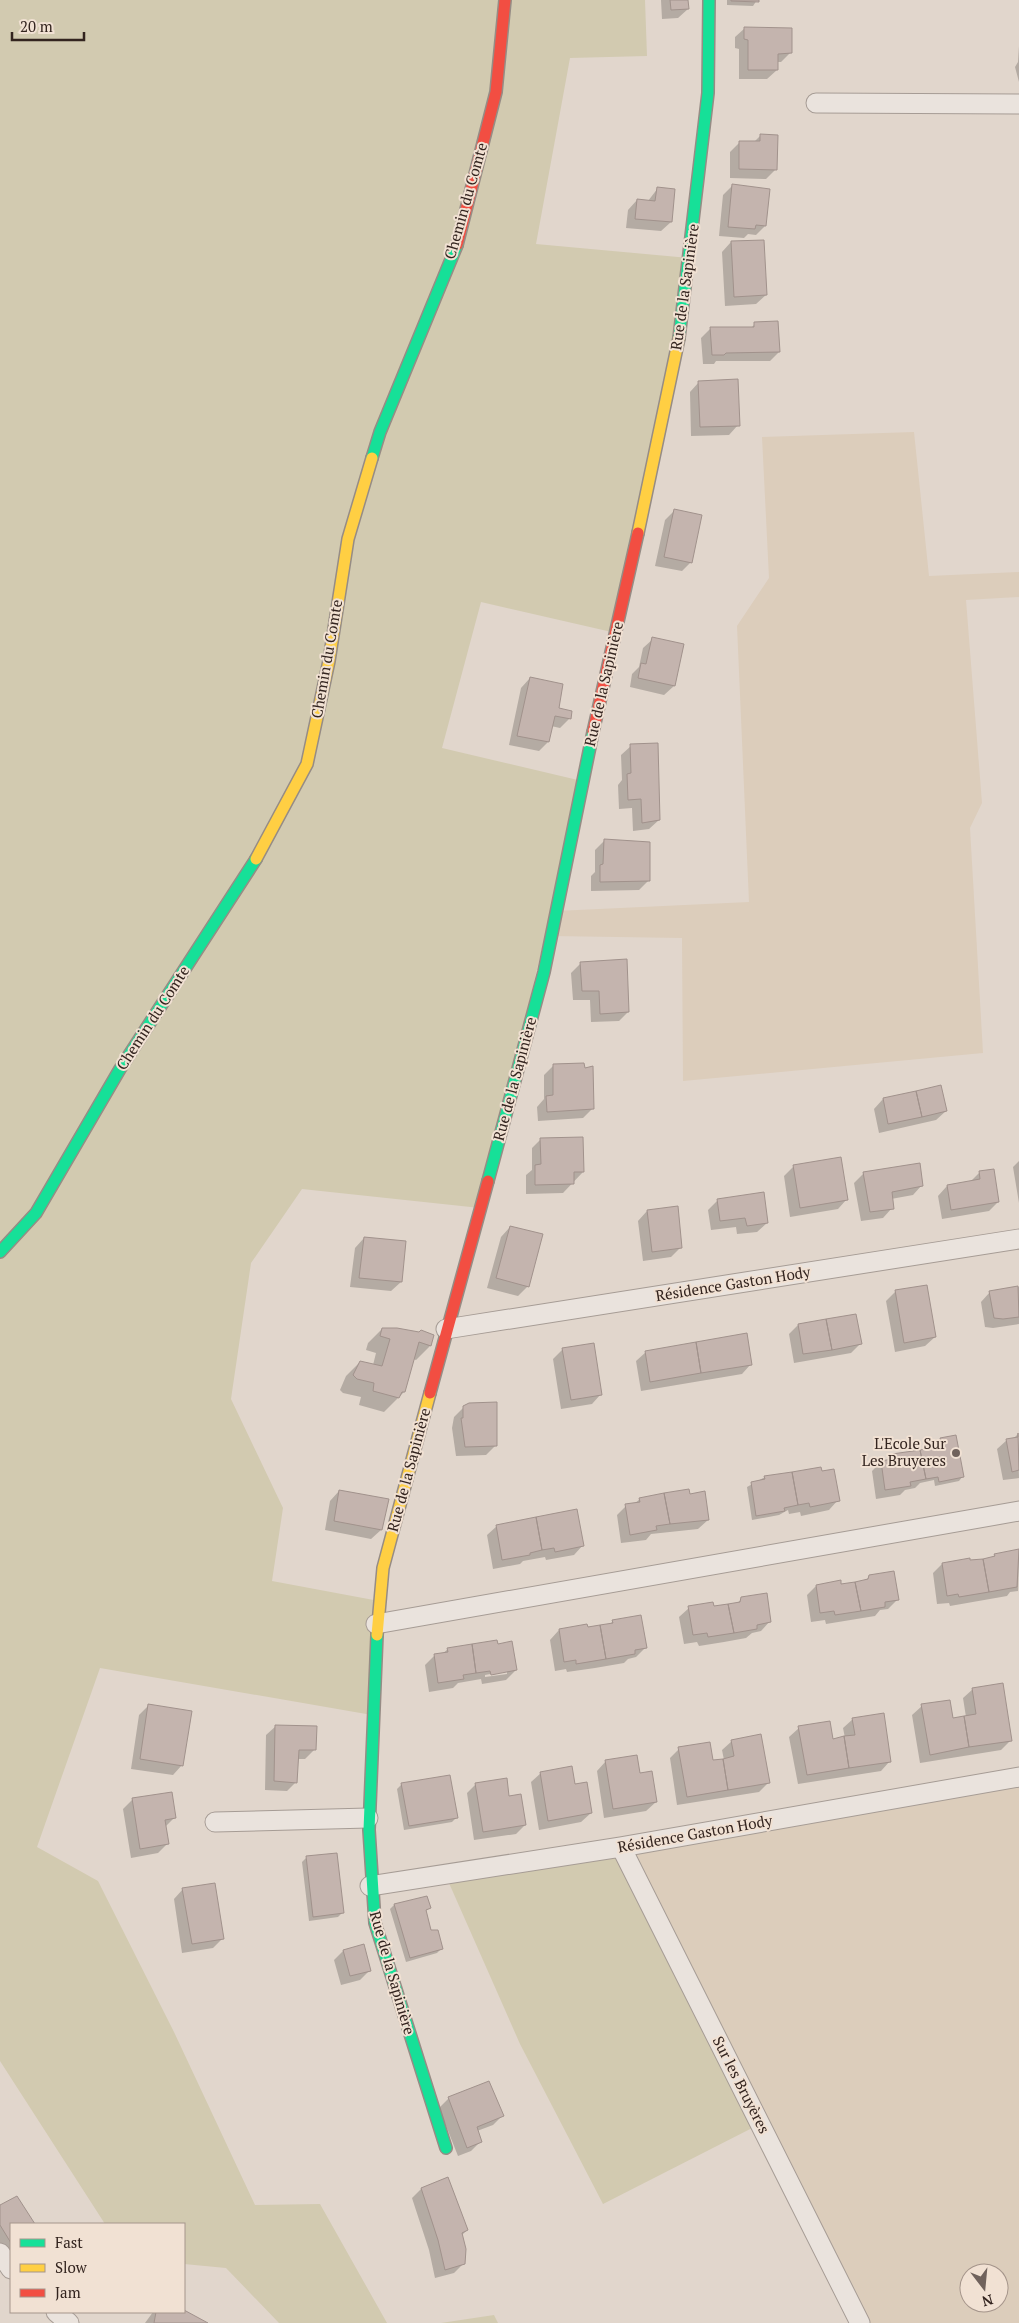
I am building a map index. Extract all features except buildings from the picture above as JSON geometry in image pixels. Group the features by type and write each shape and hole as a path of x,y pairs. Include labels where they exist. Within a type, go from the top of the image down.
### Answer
{"street":[{"name":"Chemin du Comte","path":"0,1252 36,1214 120,1070 251,869 307,764 329,661 348,539 380,432 459,239 496,92 505,0"},
{"name":"Rue de la Sapinière","path":"446,2148 375,1923 370,1886 368,1818 376,1624 383,1568 446,1329 544,972 578,796 663,421 683,316 697,197 708,93 709,0"},
{"path":"816,103 1019,104"},
{"name":"Résidence Gaston Hody","path":"446,1329 1019,1239"},
{"path":"376,1624 1019,1511"},
{"name":"Résidence Gaston Hody","path":"370,1886 621,1847 1019,1776"},
{"path":"215,1822 368,1818"},
{"name":"Sur les Bruyères","path":"621,1847 860,2323"},
{"path":"0,2253 10,2267"},
{"path":"57,2313 69,2323"}],"shaded area":[{"path":"0,0 645,0 647,56 570,58 536,244 689,258 616,633 481,602 442,748 582,781 480,1208 302,1189 251,1263 231,1399 283,1508 272,1581 379,1601 372,1715 100,1668 37,1847 98,1881 174,2032 255,2205 320,2204 387,2323 279,2323 226,2268 185,2264 185,2223 104,2223 0,2061"},
{"path":"914,432 929,576 1019,572 1019,597 966,600 982,803 970,828 983,1053 683,1081 682,938 551,936 556,911 749,902 737,626 769,578 762,437"},
{"path":"1019,1777 1019,2323 860,2323 621,1847"},
{"path":"621,1847 760,2124 603,2204 520,2044 445,1874"},
{"path":"494,2315 498,2323 441,2323"}],"traffic: fast":[{"path":"679,338 708,93 709,0"},
{"path":"372,458 380,432 457,245"},
{"path":"488,1181 544,972 593,732"},
{"path":"0,1252 36,1213 120,1069 256,859"},
{"path":"377,1635 369,1830 375,1923 446,2148"}],"traffic: slow":[{"path":"638,533 679,338"},
{"path":"256,859 307,764 329,661 348,539 372,458"},
{"path":"377,1635 383,1568 430,1393"}],"traffic: jam":[{"path":"457,245 496,92 505,0"},
{"path":"593,732 638,533"},
{"path":"430,1393 488,1181"}],"place":[{"name":"L'Ecole Sur Les Bruyeres","path":"956,1453"}]}
